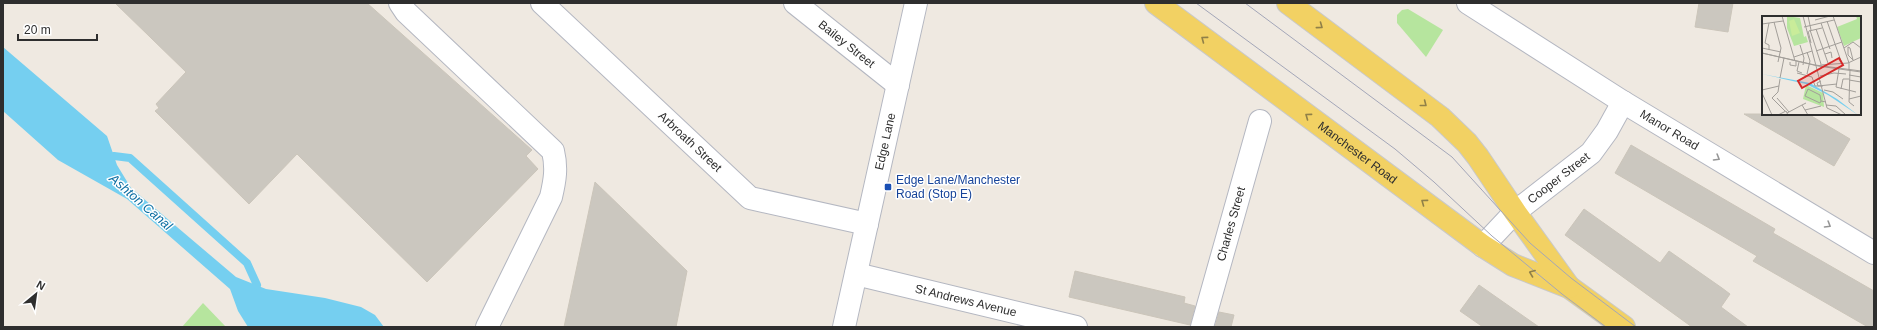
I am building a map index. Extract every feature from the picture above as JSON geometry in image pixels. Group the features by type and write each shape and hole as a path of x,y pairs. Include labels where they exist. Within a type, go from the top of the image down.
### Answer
{"main road":[{"name":"Manchester Road","path":"1156,3 1483,246 1513,265 1569,287 1624,327"},
{"name":"Manchester Road","path":"1288,3 1440,116 1478,156 1515,212 1569,287"}],"street":[{"path":"400,3 406,12 553,152 556,165 555,182 551,197 487,327"},
{"name":"Arbroath Street","path":"542,3 750,198 867,224"},
{"name":"Bailey Street","path":"795,3 898,85"},
{"name":"Edge Lane","path":"844,327 916,3"},
{"name":"Manor Road","path":"1468,3 1623,102 1874,253"},
{"name":"Cooper Street","path":"1483,246 1515,212 1591,153 1608,131 1623,102"},
{"name":"Charles Street","path":"1202,327 1260,121"},
{"name":"St Andrews Avenue","path":"856,274 1076,327"}],"green space":[{"path":"1408,9 1443,30 1426,57 1397,23 1397,15 1402,10"},
{"path":"203,303 226,327 182,327"}],"water":[{"name":"Ashton Canal","path":"3,47 107,136 117,165 131,188 236,277 266,289 325,298 361,307 375,315 384,327 248,327 238,311 230,289 127,199 58,160 3,111"}],"building":[{"path":"115,3 367,3 532,150 526,156 538,169 427,282 297,154 249,204 155,111 159,108 156,104 186,72"},
{"path":"1699,3 1733,3 1728,32 1695,27"},
{"path":"1744,114 1810,115 1850,139 1834,166"},
{"path":"1631,145 1775,229 1773,233 1874,291 1874,327 1868,327 1753,261 1757,256 1615,173"},
{"path":"595,182 687,271 676,327 564,327"},
{"path":"1584,209 1660,263 1669,251 1722,288 1730,294 1721,307 1748,327 1692,327 1565,235"},
{"path":"1075,271 1185,297 1184,303 1195,306 1190,325 1069,297"},
{"path":"1479,285 1539,327 1483,327 1460,311"},
{"path":"1219,312 1234,315 1231,327 1215,327"}],"waterway":[{"path":"114,156 130,158 247,263 257,285"}],"tram line":[{"path":"1196,3 1395,149 1434,182 1492,236 1562,294 1606,327"},
{"path":"1245,3 1452,157 1530,243 1571,278 1636,327"}],"place":[{"name":"Edge Lane/Manchester Road (Stop E)","path":"888,187"}]}
